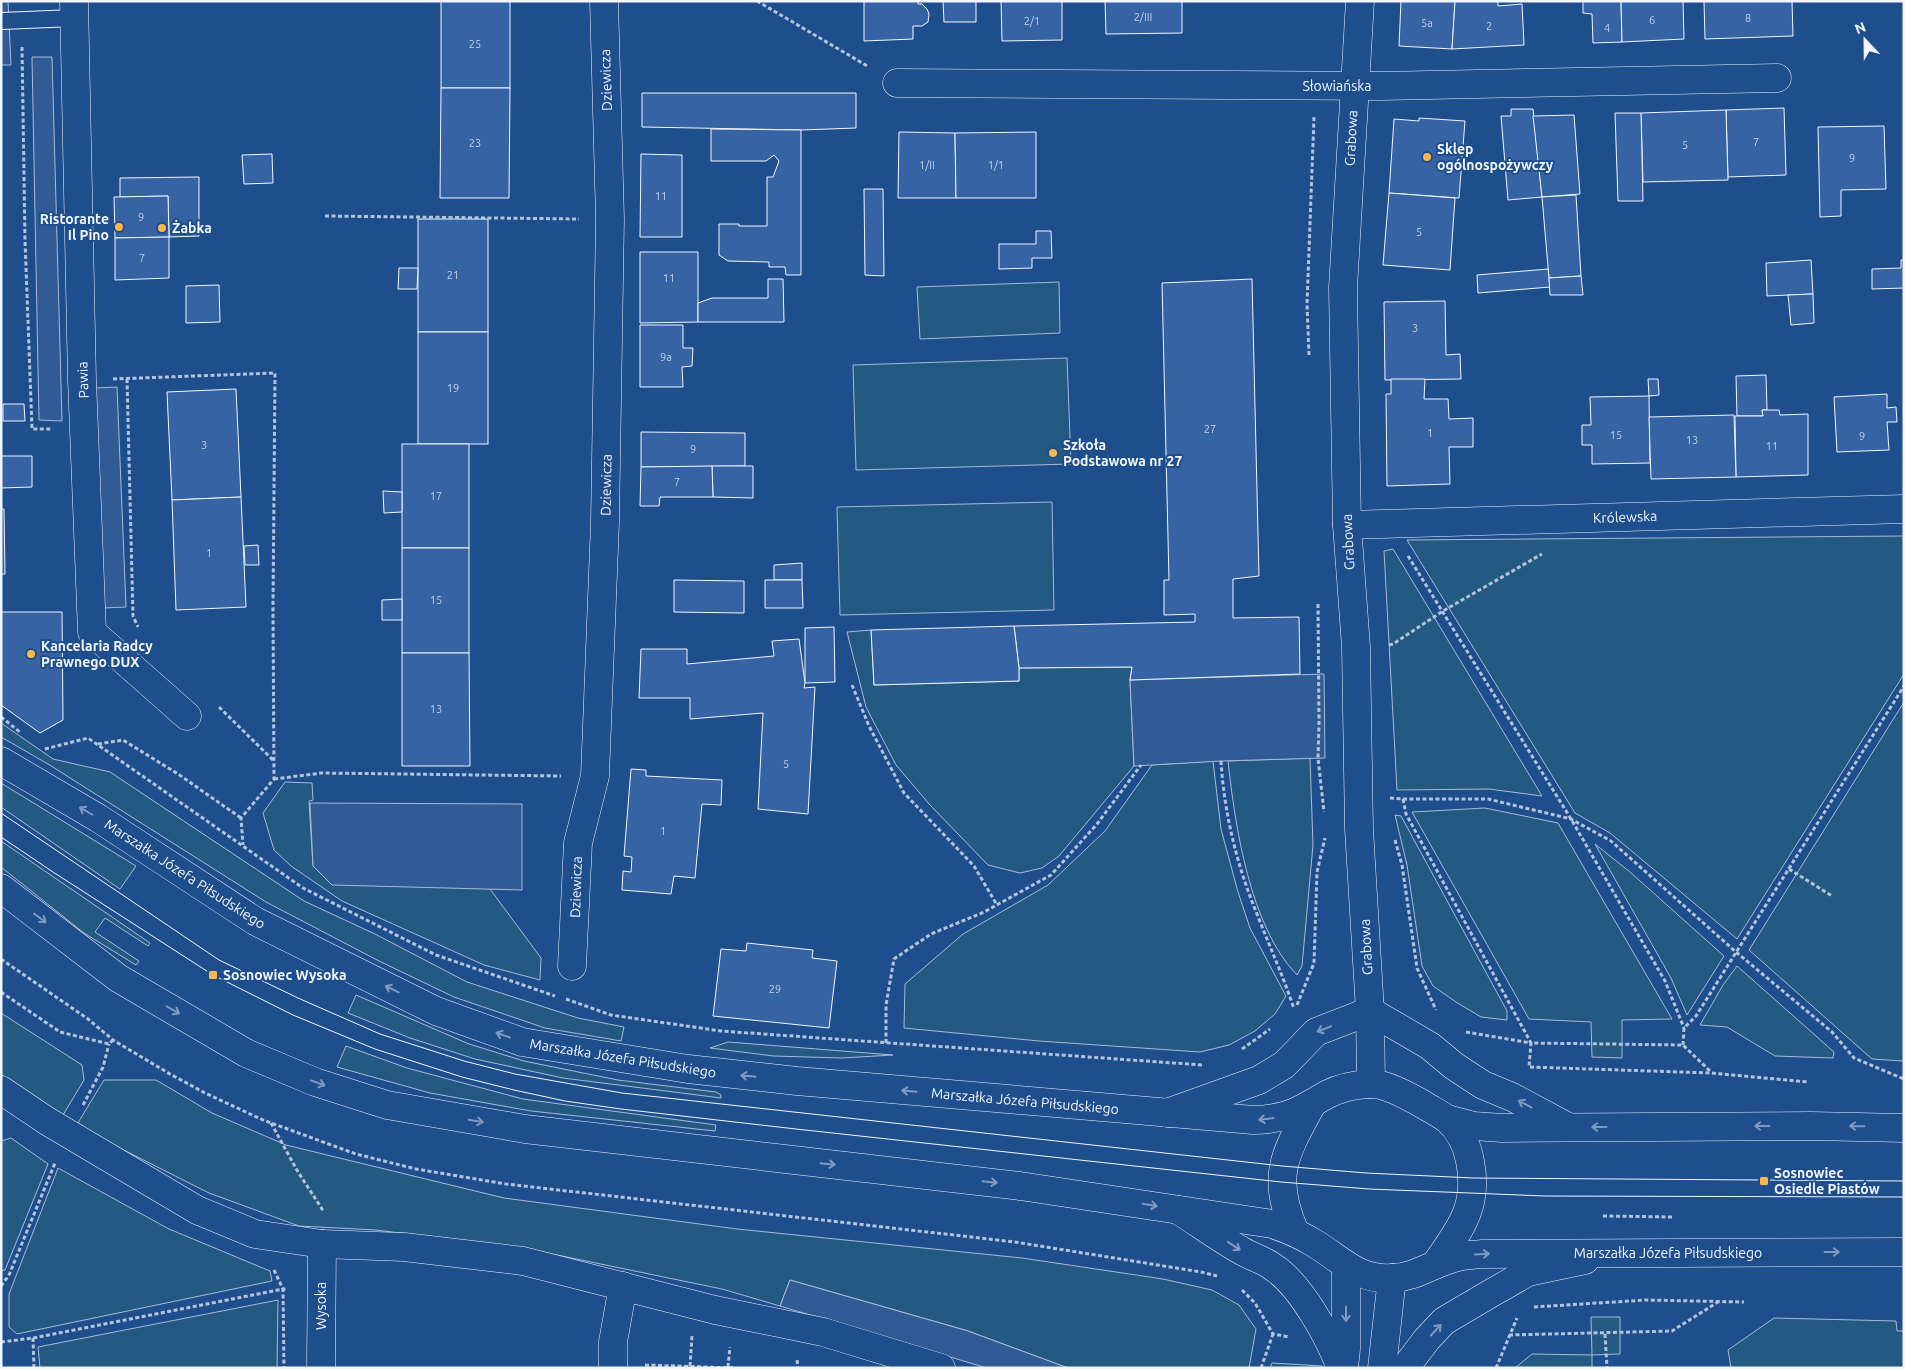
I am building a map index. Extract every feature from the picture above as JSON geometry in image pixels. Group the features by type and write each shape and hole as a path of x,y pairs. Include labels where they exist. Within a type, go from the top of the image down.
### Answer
{"street":[{"name":"Dziewicza","path":"572,966 578,843 595,776 605,522 610,219 604,1"},
{"name":"Grabowa","path":"1360,1 1343,288 1347,525 1356,647 1359,829 1370,1011 1371,1084"},
{"name":"Pawia","path":"74,9 82,380 92,632 187,716"},
{"name":"Słowiańska","path":"897,83 1354,86 1777,78"},
{"name":"Królewska","path":"1347,525 1904,509"},
{"name":"Marszałka Józefa Piłsudskiego","path":"1,761 98,818 255,921 436,1011 522,1042 688,1069 787,1080 1253,1120 1290,1114 1312,1104 1329,1093 1351,1086 1371,1084"},
{"path":"1,888 118,978 246,1053 315,1082 386,1106 524,1129 1020,1186 1272,1224 1295,1232"},
{"path":"1167,1114 1259,1080 1284,1065 1316,1032 1370,1011 1430,1046 1454,1066 1483,1085 1512,1097 1568,1127"},
{"path":"1371,1084 1389,1088 1413,1098 1447,1119 1462,1135 1469,1152 1473,1178 1473,1194 1464,1220 1435,1265"},
{"path":"1,1090 47,1121 197,1210 255,1234 330,1244 404,1247 523,1260 715,1310 823,1332 931,1366"},
{"path":"1295,1232 1283,1198 1282,1166 1290,1144 1312,1104"},
{"path":"1447,1119 1474,1126 1502,1128 1820,1126 1904,1128"},
{"path":"1178,1210 1243,1252 1274,1267 1298,1292 1319,1322 1332,1346 1340,1368"},
{"name":"Marszałka Józefa Piłsudskiego","path":"1295,1232 1346,1265 1369,1277 1392,1278 1414,1275 1458,1257 1481,1254 1904,1252"},
{"name":"Wysoka","path":"321,1368 330,1244"},
{"path":"1406,1368 1427,1339 1444,1321 1528,1272 1619,1254"},
{"path":"1344,1368 1346,1349 1346,1265"},
{"path":"1382,1368 1392,1278"},
{"path":"622,1286 613,1342 625,1366"}],"lane":[{"path":"1,21 22,21 74,9"}],"path":[{"path":"757,1 897,83"},
{"path":"22,21 25,240 32,429 56,428"},
{"path":"324,216 610,219"},
{"path":"82,380 275,373 274,779 241,818 244,845"},
{"path":"127,378 133,616 138,626 145,633"},
{"path":"1386,646 1393,644 1443,611 1548,551"},
{"path":"1406,553 1571,819 1665,981 1684,1028 1683,1045"},
{"path":"852,685 869,726 904,793 974,866 997,905"},
{"path":"1684,1028 1696,1016 1904,686"},
{"path":"213,700 274,761"},
{"path":"1,716 21,733"},
{"path":"41,750 88,738 244,845 303,888 436,955 611,1015 721,1031 1204,1065"},
{"path":"98,744 123,740 178,774 241,818"},
{"path":"1221,761 1228,816 1238,856 1254,907 1285,981 1295,1012"},
{"path":"886,1043 886,1005 894,959 931,934 984,912 1051,874 1097,824 1142,765"},
{"path":"274,779 322,773 595,776"},
{"path":"1383,797 1403,799 1488,798 1571,819 1611,841 1736,952 1832,1032 1854,1058 1904,1079"},
{"path":"1403,799 1406,814 1531,1043 1529,1066 1711,1073 1808,1082"},
{"path":"1392,831 1402,866 1417,968 1436,1011 1442,1016"},
{"path":"1789,869 1832,896"},
{"path":"1,959 88,1019 113,1040 206,1093 270,1122 356,1154 455,1176 572,1192 1015,1242 1200,1272 1221,1278"},
{"path":"1,992 60,1032 109,1044"},
{"path":"1427,1011 1436,1011"},
{"path":"1236,1051 1244,1048 1273,1027"},
{"path":"1461,1032 1531,1043 1683,1045 1711,1073"},
{"path":"90,1093 103,1067 109,1044 113,1040"},
{"path":"270,1122 298,1172 326,1214 330,1244"},
{"path":"1,1286 9,1275 56,1160"},
{"path":"1603,1216 1673,1217"},
{"path":"1239,1287 1256,1303 1273,1334 1261,1368"},
{"path":"1,1342 33,1338 283,1289 284,1368"},
{"path":"1531,1307 1646,1300 1744,1302"},
{"path":"1510,1335 1672,1332 1719,1302"},
{"path":"1496,1368 1517,1317"},
{"path":"690,1366 692,1328"},
{"path":"1605,1334 1607,1368"},
{"path":"33,1338 34,1368"},
{"path":"625,1366 735,1368"}],"shaded area":[{"path":"1,1 8,1 11,65 1,65"},
{"path":"32,57 52,57 62,421 39,420"},
{"path":"1059,282 1060,333 920,339 917,287"},
{"path":"1067,358 1071,464 856,470 853,365"},
{"path":"117,387 126,607 104,608 95,388"},
{"path":"1052,502 1054,610 840,615 837,507"},
{"path":"1904,536 1904,674 1737,939 1610,833 1575,813 1407,540"},
{"path":"1393,549 1542,796 1489,789 1397,790 1384,551"},
{"path":"871,630 874,685 1019,681 1019,668 1132,667 1130,680 1134,766 1059,856 1042,868 1020,873 988,865 930,805 896,765 866,707 847,632"},
{"path":"1324,674 1325,758 1134,766 1130,680"},
{"path":"1904,702 1903,1061 1872,1059 1749,950"},
{"path":"1,723 53,759 110,772 304,901 375,934 467,982 578,1018 624,1027 621,1041 545,1028 454,997 379,961 266,902 48,764 1,737"},
{"path":"1310,758 1313,845 1302,966 1297,975 1281,955 1267,930 1256,903 1235,815 1228,761"},
{"path":"1213,761 1221,829 1238,892 1250,928 1286,996 1275,1014 1255,1031 1229,1045 1200,1052 1039,1041 904,1028 905,984 963,934 1048,885 1105,831 1152,765"},
{"path":"285,782 312,783 313,800 309,801 313,866 490,889 541,958 540,980 484,965 342,901 291,866 274,850 263,813"},
{"path":"1,783 136,866 120,889 1,807"},
{"path":"310,803 522,804 522,890 332,885 313,866"},
{"path":"1485,808 1558,823 1672,1019 1622,1020 1622,1058 1592,1057 1591,1022 1529,1019 1412,812"},
{"path":"1395,815 1401,816 1507,1011 1507,1020 1481,1017 1456,1002 1433,986 1422,966 1407,865"},
{"path":"1,841 150,943 148,946 105,918 95,932 139,961 136,965 84,933 1,867"},
{"path":"1595,844 1630,872 1724,956 1687,1015 1671,978"},
{"path":"1737,966 1834,1052 1833,1058 1775,1056 1727,1027 1700,1025 1723,985"},
{"path":"356,995 469,1044 524,1061 618,1080 716,1092 721,1095 721,1098 563,1078 475,1059 410,1038 348,1013"},
{"path":"1,1013 82,1065 84,1080 63,1115 1,1074"},
{"path":"728,1042 893,1055 842,1058 773,1056 710,1048"},
{"path":"346,1046 407,1068 523,1099 716,1125 715,1131 531,1111 430,1093 337,1067"},
{"path":"104,1080 156,1080 212,1113 286,1145 504,1198 737,1229 1022,1258 1163,1279 1212,1290 1239,1305 1256,1329 1249,1368 1068,1368 968,1331 790,1280 780,1306 722,1289 523,1248 376,1230 299,1226 209,1193 76,1126"},
{"path":"11,1138 48,1164 5,1270 1,1271 1,1141"},
{"path":"58,1168 169,1229 270,1271 272,1281 17,1334 9,1327 9,1294"},
{"path":"790,1280 968,1331 1068,1368 987,1368 780,1306"},
{"path":"278,1300 277,1368 40,1368 38,1347"},
{"path":"1591,1317 1620,1317 1620,1354 1592,1355"},
{"path":"1774,1318 1896,1321 1897,1331 1904,1331 1904,1368 1731,1368 1728,1350"},
{"path":"1532,1354 1592,1355 1592,1368 1515,1368"},
{"path":"1272,1363 1322,1366 1323,1368 1270,1368"}],"building":[{"path":"441,1 510,1 510,88 441,88"},
{"path":"864,1 918,1 918,4 922,4 927,9 929,14 928,22 922,26 913,26 913,39 864,41"},
{"path":"943,1 976,1 976,22 944,22"},
{"path":"1001,1 1062,1 1062,40 1002,41"},
{"path":"1105,1 1182,1 1182,33 1106,34"},
{"path":"1401,1 1455,1 1452,49 1399,46"},
{"path":"1455,1 1498,1 1498,6 1522,4 1524,45 1452,49"},
{"path":"1583,1 1621,1 1622,42 1593,43 1592,14 1583,13"},
{"path":"1621,1 1683,1 1684,39 1622,42"},
{"path":"1704,1 1792,1 1793,36 1705,39"},
{"path":"441,88 510,88 509,198 440,198"},
{"path":"642,93 856,93 856,128 801,130 642,127"},
{"path":"1784,108 1786,175 1728,177 1726,110"},
{"path":"1511,109 1533,109 1542,197 1508,200 1501,116 1511,116"},
{"path":"1726,110 1728,180 1643,182 1641,113"},
{"path":"1615,113 1641,113 1643,201 1618,201"},
{"path":"1574,115 1580,194 1542,197 1533,116"},
{"name":"Sklep ogólnospożywczy","path":"1419,118 1465,121 1459,198 1389,193 1394,119 1419,121"},
{"path":"1884,126 1886,189 1841,190 1841,216 1820,217 1818,127"},
{"path":"711,129 801,130 801,275 786,275 785,267 769,267 769,262 728,261 719,255 719,224 767,226 767,177 773,177 779,161 774,155 766,161 711,161"},
{"path":"899,132 955,133 956,198 898,198"},
{"path":"1036,132 1036,198 956,198 955,133"},
{"path":"272,154 273,183 244,184 242,155"},
{"path":"641,154 682,155 682,237 640,237"},
{"path":"199,177 199,236 169,237 168,196 120,197 120,178"},
{"path":"864,189 883,189 884,276 865,275"},
{"path":"1389,193 1455,198 1450,270 1383,265"},
{"path":"1576,195 1581,276 1549,278 1542,197"},
{"path":"168,196 169,237 115,238 114,197"},
{"path":"418,219 488,219 488,332 418,332"},
{"path":"1036,231 1051,231 1052,258 1032,258 1032,268 999,269 999,244 1036,244"},
{"path":"169,237 169,278 115,280 115,238"},
{"path":"640,252 698,252 698,322 640,323"},
{"path":"1811,260 1813,294 1767,296 1766,263"},
{"path":"1901,260 1904,260 1904,288 1872,289 1872,269 1901,268"},
{"path":"399,268 418,268 417,289 398,289"},
{"path":"1548,269 1550,287 1478,293 1477,275"},
{"path":"1581,276 1583,295 1550,295 1549,278"},
{"path":"768,279 783,279 784,322 698,322 698,303 712,298 768,298"},
{"path":"1252,279 1259,576 1233,579 1233,618 1299,617 1300,674 1130,680 1132,667 1019,668 1014,626 1195,622 1195,614 1164,615 1164,580 1169,580 1162,283"},
{"path":"219,285 220,322 186,323 186,286"},
{"path":"1813,294 1814,323 1791,325 1788,295"},
{"path":"1445,301 1446,355 1460,354 1461,379 1385,380 1384,302"},
{"path":"640,325 683,325 683,348 693,348 692,366 682,367 683,387 640,387"},
{"path":"418,332 488,332 488,444 418,444"},
{"path":"1766,375 1767,410 1762,410 1763,416 1737,416 1736,376"},
{"path":"1391,379 1425,379 1424,399 1448,399 1449,419 1473,418 1473,447 1449,447 1450,484 1387,486 1386,394 1391,394"},
{"path":"1648,379 1658,379 1659,395 1649,396"},
{"path":"236,389 241,497 172,500 167,392"},
{"path":"1887,394 1887,408 1896,407 1897,422 1887,422 1889,450 1837,452 1834,397"},
{"path":"1649,396 1650,463 1592,464 1592,445 1582,445 1582,425 1591,425 1590,397"},
{"path":"3,404 24,404 25,421 3,421"},
{"path":"1762,410 1779,410 1780,415 1808,414 1808,475 1736,477 1735,416 1763,416"},
{"path":"1734,415 1736,477 1651,479 1649,417"},
{"path":"641,432 745,433 745,466 641,467"},
{"path":"402,444 469,444 469,548 402,548"},
{"path":"1,456 32,456 32,487 1,488"},
{"path":"712,466 753,466 753,498 713,497"},
{"path":"712,466 713,497 660,497 659,506 640,506 641,467"},
{"path":"383,491 402,492 402,512 384,513"},
{"path":"241,497 246,607 176,610 172,500"},
{"path":"1,509 4,509 5,574 1,574"},
{"path":"258,545 259,565 245,565 244,546"},
{"path":"402,548 469,548 469,653 402,653"},
{"path":"802,563 802,580 774,580 774,565"},
{"path":"674,580 744,581 744,613 674,612"},
{"path":"765,580 802,580 803,608 765,608"},
{"path":"402,599 402,620 382,620 382,600"},
{"path":"1,612 62,612 63,720 40,733 1,705"},
{"path":"1014,626 1019,681 874,685 871,630"},
{"path":"834,627 835,682 805,683 805,628"},
{"path":"799,639 805,683 804,688 815,687 808,814 758,809 763,713 690,719 690,698 639,698 641,649 687,649 687,664 774,656 772,641"},
{"path":"402,653 469,653 470,766 402,766"},
{"path":"631,769 646,770 646,776 722,780 721,805 702,804 695,878 674,876 671,894 622,890 623,871 631,872 632,857 624,856"},
{"path":"747,943 813,950 812,958 837,961 829,1028 713,1016 721,949 746,951"}],"tram line":[{"path":"1,813 219,960 298,998 380,1034 464,1061 515,1074 622,1093 1282,1166 1366,1173 1473,1178 1904,1181"},
{"path":"1,837 213,975 293,1015 375,1049 462,1077 565,1101 796,1129 1281,1182 1369,1189 1545,1196 1904,1197"}],"place":[{"name":"Sklep ogólnospożywczy","path":"1427,157"},
{"name":"Ristorante Il Pino","path":"119,227"},
{"name":"Żabka","path":"162,228"},
{"name":"Szkoła Podstawowa nr 27","path":"1053,453"},
{"name":"Kancelaria Radcy Prawnego DUX","path":"31,654"},
{"name":"Sosnowiec Wysoka","path":"213,975"},
{"name":"Sosnowiec Osiedle Piastów","path":"1764,1181"}]}
